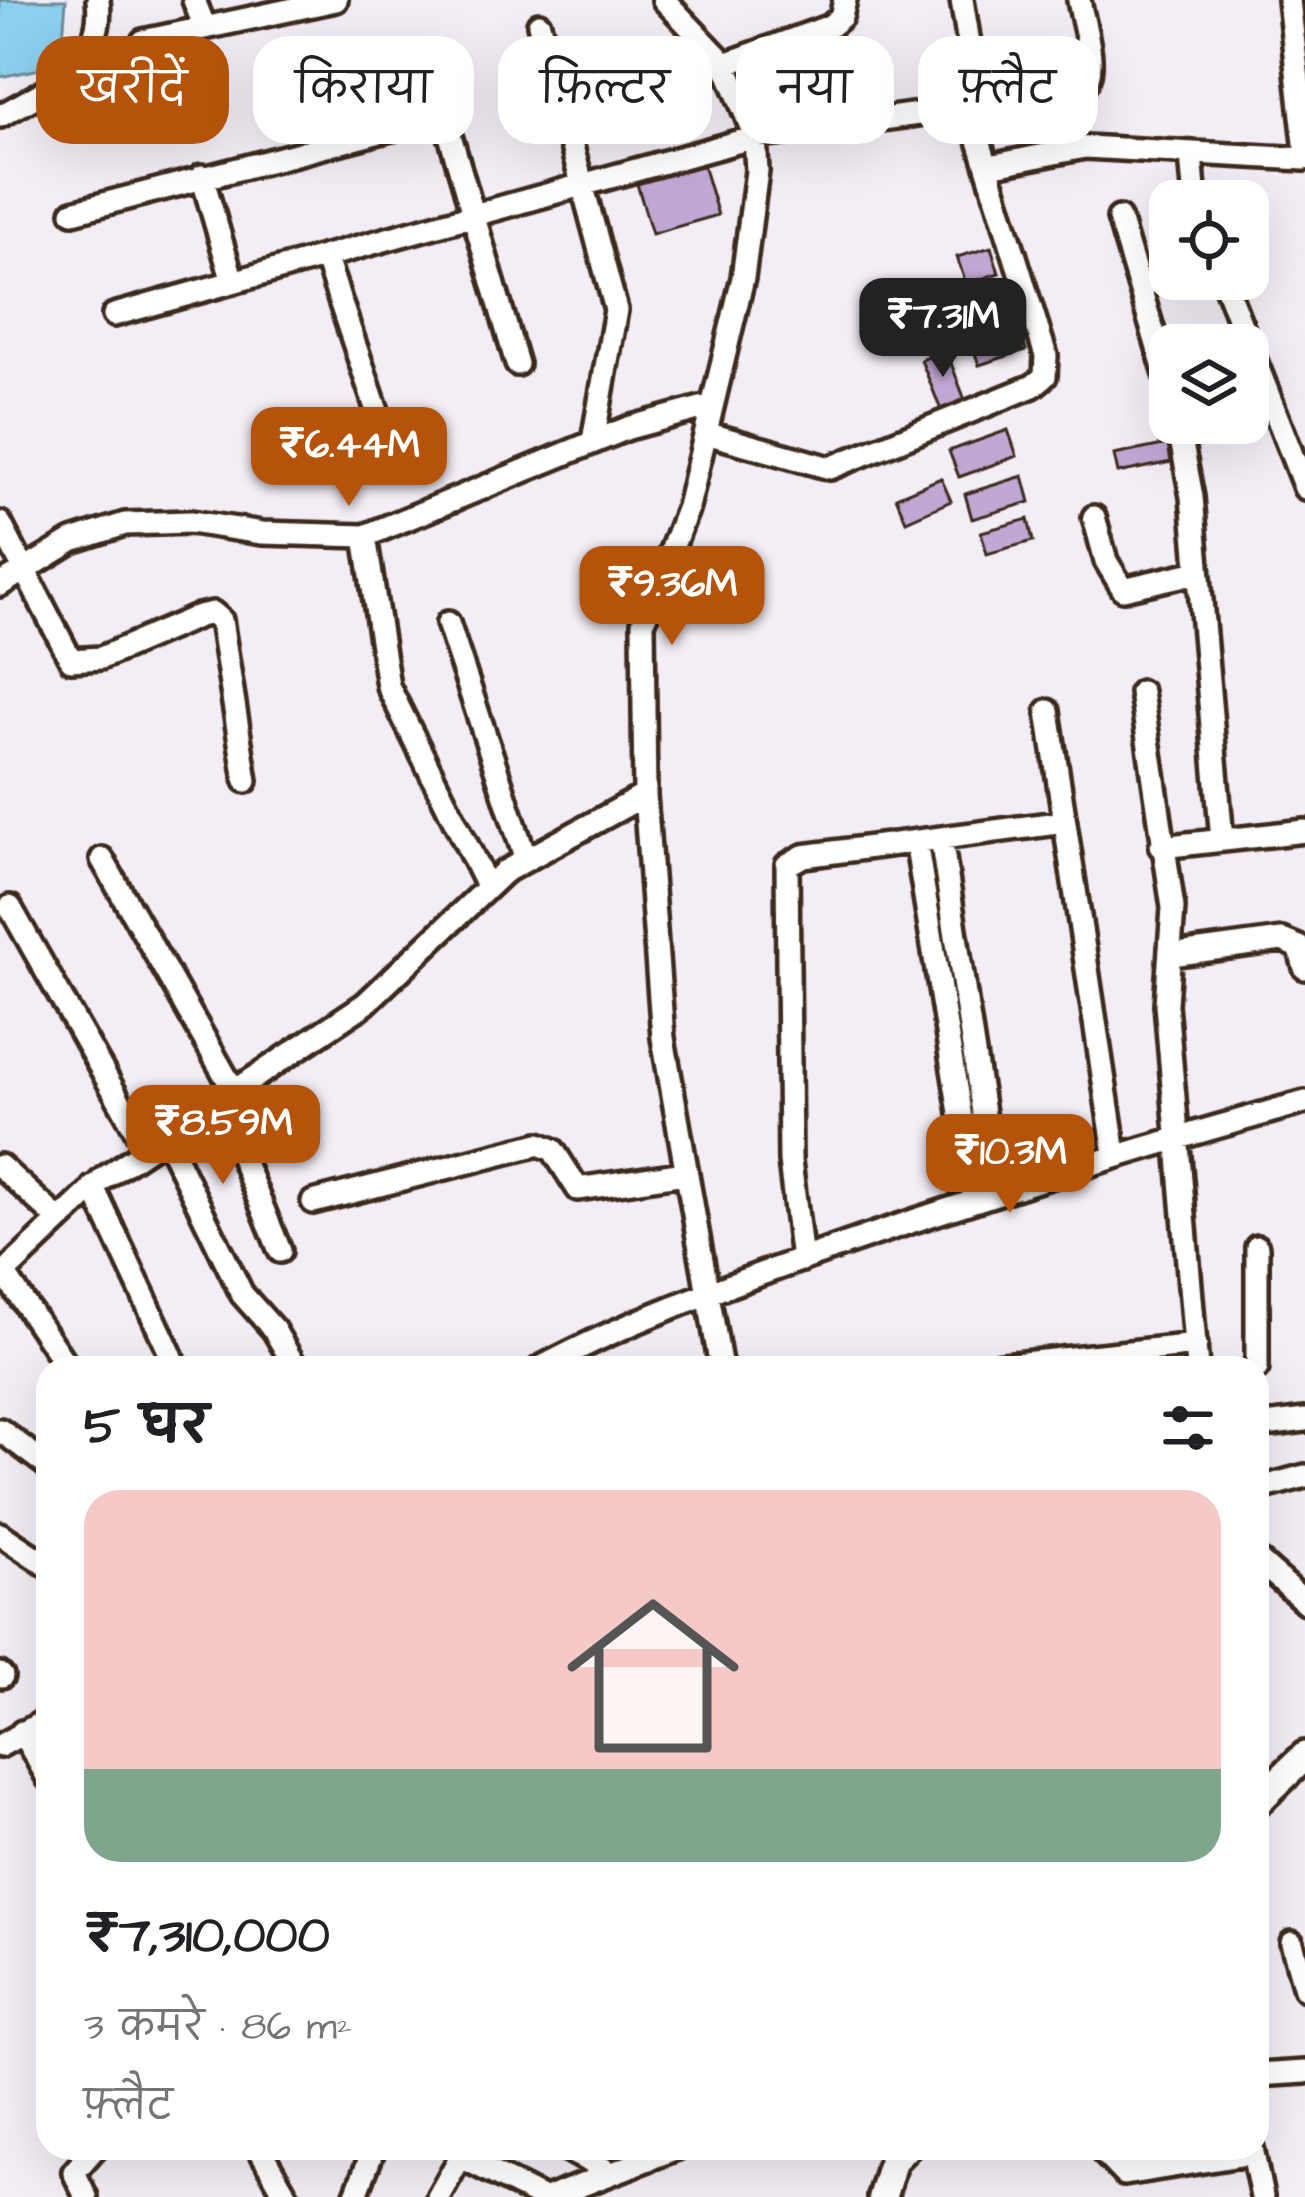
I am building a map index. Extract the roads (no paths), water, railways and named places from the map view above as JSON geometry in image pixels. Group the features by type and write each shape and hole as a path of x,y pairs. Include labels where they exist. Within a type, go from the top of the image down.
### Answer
{"street":[{"path":"0,116 78,67 92,52 98,0"},
{"path":"194,0 205,28"},
{"path":"166,36 336,0"},
{"path":"664,0 725,64 736,90"},
{"path":"725,64 830,26 842,17 845,0"},
{"path":"962,0 965,36"},
{"path":"1079,0 1085,36"},
{"path":"1289,0 1305,143"},
{"path":"539,24 585,184 617,327 593,441"},
{"path":"73,212 430,119 449,132 517,364"},
{"path":"114,315 736,141"},
{"path":"718,1356 663,1038 645,795 643,623 651,592 679,534 706,433 742,278 757,171 755,144"},
{"path":"706,433 830,468 1033,386 1045,376 1046,356 982,144"},
{"path":"990,166 1085,147 1305,159"},
{"path":"1191,154 1193,180"},
{"path":"202,176 233,282"},
{"path":"1119,218 1151,324"},
{"path":"325,256 382,426"},
{"path":"1231,300 1305,488"},
{"path":"0,585 73,542 125,524 190,522 262,533 365,536 593,441 712,405"},
{"path":"1183,444 1190,477 1222,840"},
{"path":"1094,517 1106,561 1123,589 1198,572"},
{"path":"0,523 63,651 84,663 199,616 213,613 221,620 246,781"},
{"path":"365,536 388,686 487,886"},
{"path":"448,623 526,860"},
{"path":"1141,692 1172,908 1166,1004 1197,1356"},
{"path":"1048,711 1115,1154"},
{"path":"59,1356 2,1275 57,1218 156,1142 365,1004 487,886 645,795"},
{"path":"802,1260 790,1161 784,876 788,865 803,856 1065,822"},
{"path":"1161,847 1305,831"},
{"path":"941,838 962,980 984,1195"},
{"path":"916,842 939,984 984,1195"},
{"path":"101,859 226,1096 280,1251"},
{"path":"10,907 156,1142 242,1294 274,1330 289,1356"},
{"path":"1171,955 1292,941 1305,968"},
{"path":"939,984 962,980"},
{"path":"563,1356 625,1323 704,1292 984,1195 1305,1102"},
{"path":"314,1202 539,1144 554,1150 578,1190 685,1173"},
{"path":"0,1166 57,1218"},
{"path":"93,1187 171,1356"},
{"path":"1257,1247 1257,1356"},
{"path":"1269,1424 1305,1420"},
{"path":"0,1430 36,1457"},
{"path":"1269,1486 1305,1476"},
{"path":"0,1534 36,1558"},
{"path":"1269,1570 1305,1602"},
{"path":"0,1747 36,1725"},
{"path":"22,1732 36,1757"},
{"path":"1269,1793 1302,1767"},
{"path":"1292,1943 1305,1989"},
{"path":"1269,2074 1305,2072"},
{"path":"84,2160 74,2172 86,2197"},
{"path":"266,2160 287,2197"},
{"path":"356,2197 370,2160"},
{"path":"438,2197 459,2160"},
{"path":"477,2160 540,2197"},
{"path":"882,2197 893,2160"},
{"path":"1111,2160 1124,2174 1202,2160"},
{"path":"1254,2160 1262,2197"},
{"path":"551,2197 625,2162"}],"water":[{"path":"0,0 66,0 63,36 36,36 36,70 0,77"}]}
